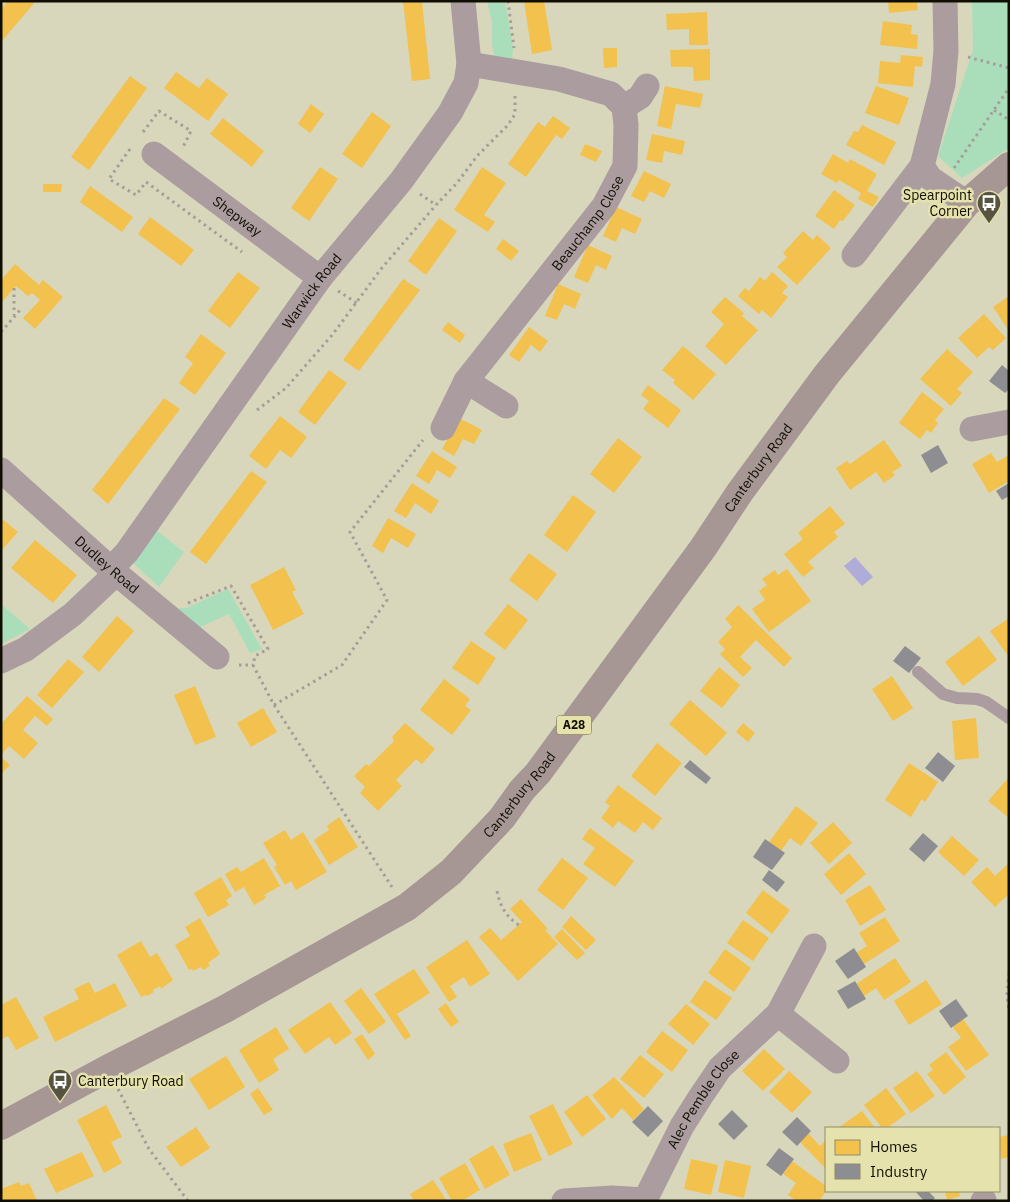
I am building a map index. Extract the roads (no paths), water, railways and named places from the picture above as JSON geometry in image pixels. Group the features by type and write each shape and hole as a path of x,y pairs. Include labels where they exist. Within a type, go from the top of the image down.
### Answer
{"highway":[{"name":"Canterbury Road","path":"1,1126 225,1009 408,908 451,872 502,818 522,790 538,773 827,374 967,203 1009,166"}],"street":[{"name":"Warwick Road","path":"1,661 26,649 73,614 109,580 111,569 127,552 320,278 401,181 450,113 466,83 469,64 463,1"},
{"path":"854,255 922,166 943,84 946,51 945,1"},
{"path":"469,64 559,79 611,94 624,107 640,97 647,86"},
{"name":"Beauchamp Close","path":"443,428 466,381 604,206 625,166 626,125 624,107"},
{"name":"Shepway","path":"154,154 320,278"},
{"path":"922,166 930,178 967,203"},
{"path":"466,381 506,406"},
{"path":"972,429 1009,422"},
{"name":"Dudley Road","path":"1,470 111,569 217,657"},
{"name":"Alec Pemble Close","path":"564,1201 612,1198 646,1201 682,1126 720,1068 778,1014 814,946"},
{"path":"778,1014 836,1061"}],"lane":[{"path":"918,672 943,694 958,698 976,698 986,702 1009,718"}],"water":[{"path":"855,557 873,577 862,586 844,566"}],"place":[{"name":"Spearpoint Corner","path":"989,224"},
{"name":"Canterbury Road","path":"60,1102"}]}
